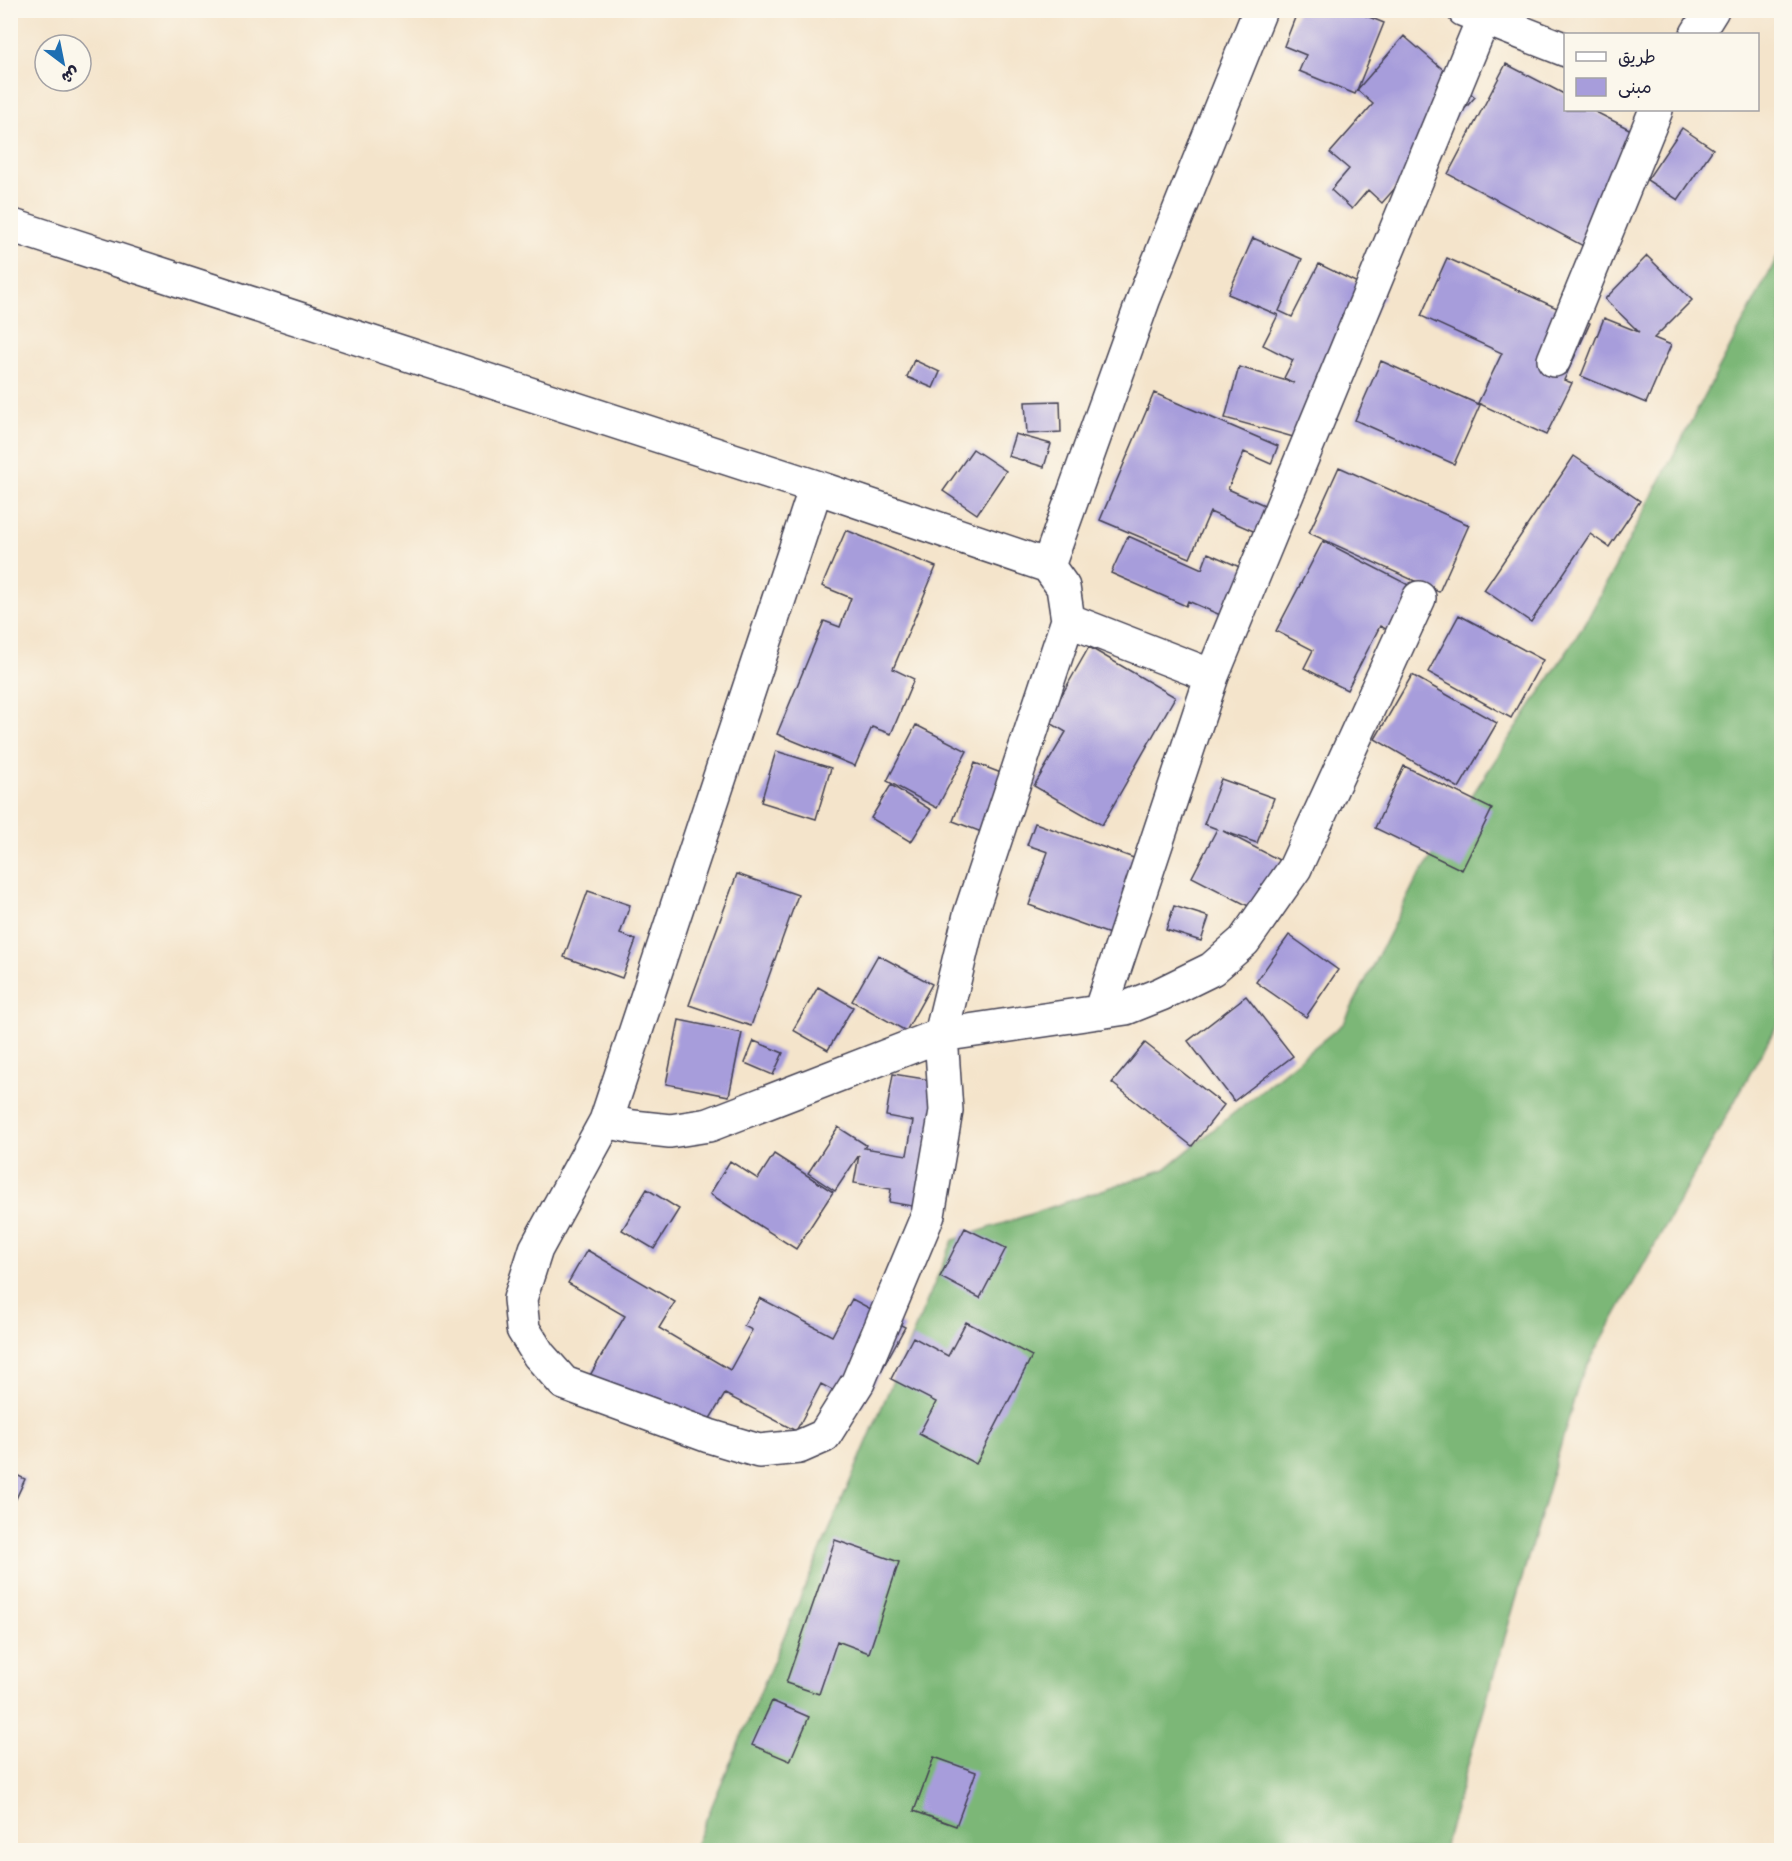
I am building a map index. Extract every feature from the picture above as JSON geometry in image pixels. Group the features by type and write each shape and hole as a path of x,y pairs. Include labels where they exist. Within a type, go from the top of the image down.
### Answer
{"street":[{"path":"1048,566 1144,298 1260,10"},
{"path":"1698,33 1712,10"},
{"path":"1100,1012 1212,676 1474,14 1564,49"},
{"path":"1554,360 1656,111"},
{"path":"10,225 816,487 1048,566 1063,587 1068,620 970,915 941,1035 946,1111 928,1215 858,1382 824,1436 799,1447 759,1451 709,1436 564,1383 539,1355 523,1329 520,1299 536,1249 606,1121 816,487"},
{"path":"606,1121 670,1131 709,1125 941,1035 1126,1008 1212,969 1244,941 1295,868 1419,598"},
{"path":"1068,620 1212,676"}],"green space":[{"path":"1781,250 1781,416 1773,428 1782,432 1781,1018 1580,1379 1443,1850 693,1850 953,1240 1165,1169 1344,1023 1415,882 1586,622"}],"building":[{"path":"1298,10 1352,10 1384,23 1355,94 1299,71 1306,55 1284,46"},
{"path":"1404,36 1475,97 1382,203 1368,190 1352,209 1331,190 1349,169 1330,153 1373,104 1357,90"},
{"path":"1506,64 1564,94 1564,111 1594,111 1637,133 1602,256 1448,174"},
{"path":"1682,128 1713,149 1678,200 1647,180"},
{"path":"1253,238 1302,259 1279,311 1292,317 1319,264 1384,296 1304,440 1225,418 1239,367 1294,383 1284,378 1293,360 1263,345 1278,315 1228,294"},
{"path":"1647,256 1692,300 1654,338 1671,345 1646,403 1581,376 1604,318 1639,332 1605,299"},
{"path":"1447,258 1590,323 1564,380 1572,383 1546,435 1478,403 1502,353 1421,316"},
{"path":"914,360 940,372 933,388 907,377"},
{"path":"1381,361 1480,405 1454,464 1355,420"},
{"path":"1154,393 1278,446 1271,464 1244,452 1228,489 1271,508 1260,534 1210,512 1190,558 1100,520"},
{"path":"1060,401 1061,432 1027,434 1025,402"},
{"path":"1015,434 1051,444 1044,467 1008,456"},
{"path":"973,449 1006,471 977,514 943,491"},
{"path":"1574,456 1640,501 1609,547 1590,534 1531,622 1484,590"},
{"path":"1339,467 1469,525 1439,592 1309,533"},
{"path":"846,530 936,567 893,669 914,679 891,734 872,727 855,766 777,734 824,621 840,627 851,598 822,586"},
{"path":"1128,536 1202,569 1208,553 1269,580 1248,627 1188,601 1186,606 1111,573"},
{"path":"1323,541 1428,595 1405,639 1380,626 1347,690 1304,668 1313,650 1276,631"},
{"path":"1459,615 1543,660 1511,718 1428,672"},
{"path":"1089,647 1175,697 1102,825 1034,786 1066,732 1047,721"},
{"path":"1412,675 1497,723 1459,788 1375,739"},
{"path":"916,725 967,751 937,808 887,781"},
{"path":"776,751 831,768 816,819 761,802"},
{"path":"975,763 1019,780 997,838 953,821"},
{"path":"1404,766 1492,809 1462,870 1375,828"},
{"path":"1221,779 1274,798 1257,843 1223,831 1285,863 1260,912 1192,877 1217,829 1204,824"},
{"path":"891,785 931,810 911,842 871,818"},
{"path":"1035,823 1145,862 1118,937 1029,905 1048,852 1027,845"},
{"path":"737,874 798,895 751,1026 689,1005"},
{"path":"588,891 630,905 620,934 636,940 622,978 564,957"},
{"path":"1174,906 1209,917 1201,941 1166,930"},
{"path":"1289,935 1338,970 1306,1017 1256,982"},
{"path":"878,955 932,984 906,1031 852,1001"},
{"path":"818,987 853,1007 828,1050 793,1030"},
{"path":"1246,996 1293,1056 1234,1101 1188,1041"},
{"path":"679,1020 742,1033 729,1096 666,1084"},
{"path":"754,1041 783,1053 773,1075 745,1063"},
{"path":"1145,1043 1224,1105 1192,1146 1112,1083"},
{"path":"893,1074 944,1082 923,1208 889,1202 891,1189 854,1183 859,1155 835,1191 808,1173 838,1127 866,1145 864,1148 907,1155 913,1121 886,1116"},
{"path":"774,1154 833,1192 796,1249 710,1194 730,1161 758,1179"},
{"path":"647,1189 679,1209 654,1249 622,1230"},
{"path":"965,1228 1006,1248 980,1298 940,1277"},
{"path":"587,1250 675,1302 659,1328 730,1370 752,1330 744,1326 760,1298 832,1336 852,1299 905,1327 862,1406 821,1384 796,1431 725,1394 697,1440 589,1377 625,1316 568,1283"},
{"path":"966,1322 1032,1356 976,1464 919,1434 936,1402 891,1379 913,1337 948,1356"},
{"path":"10,1472 25,1479 14,1503 10,1502"},
{"path":"835,1540 899,1562 869,1653 837,1641 819,1694 786,1683"},
{"path":"772,1701 809,1717 790,1761 752,1745"},
{"path":"934,1757 976,1772 956,1826 914,1811"}]}
